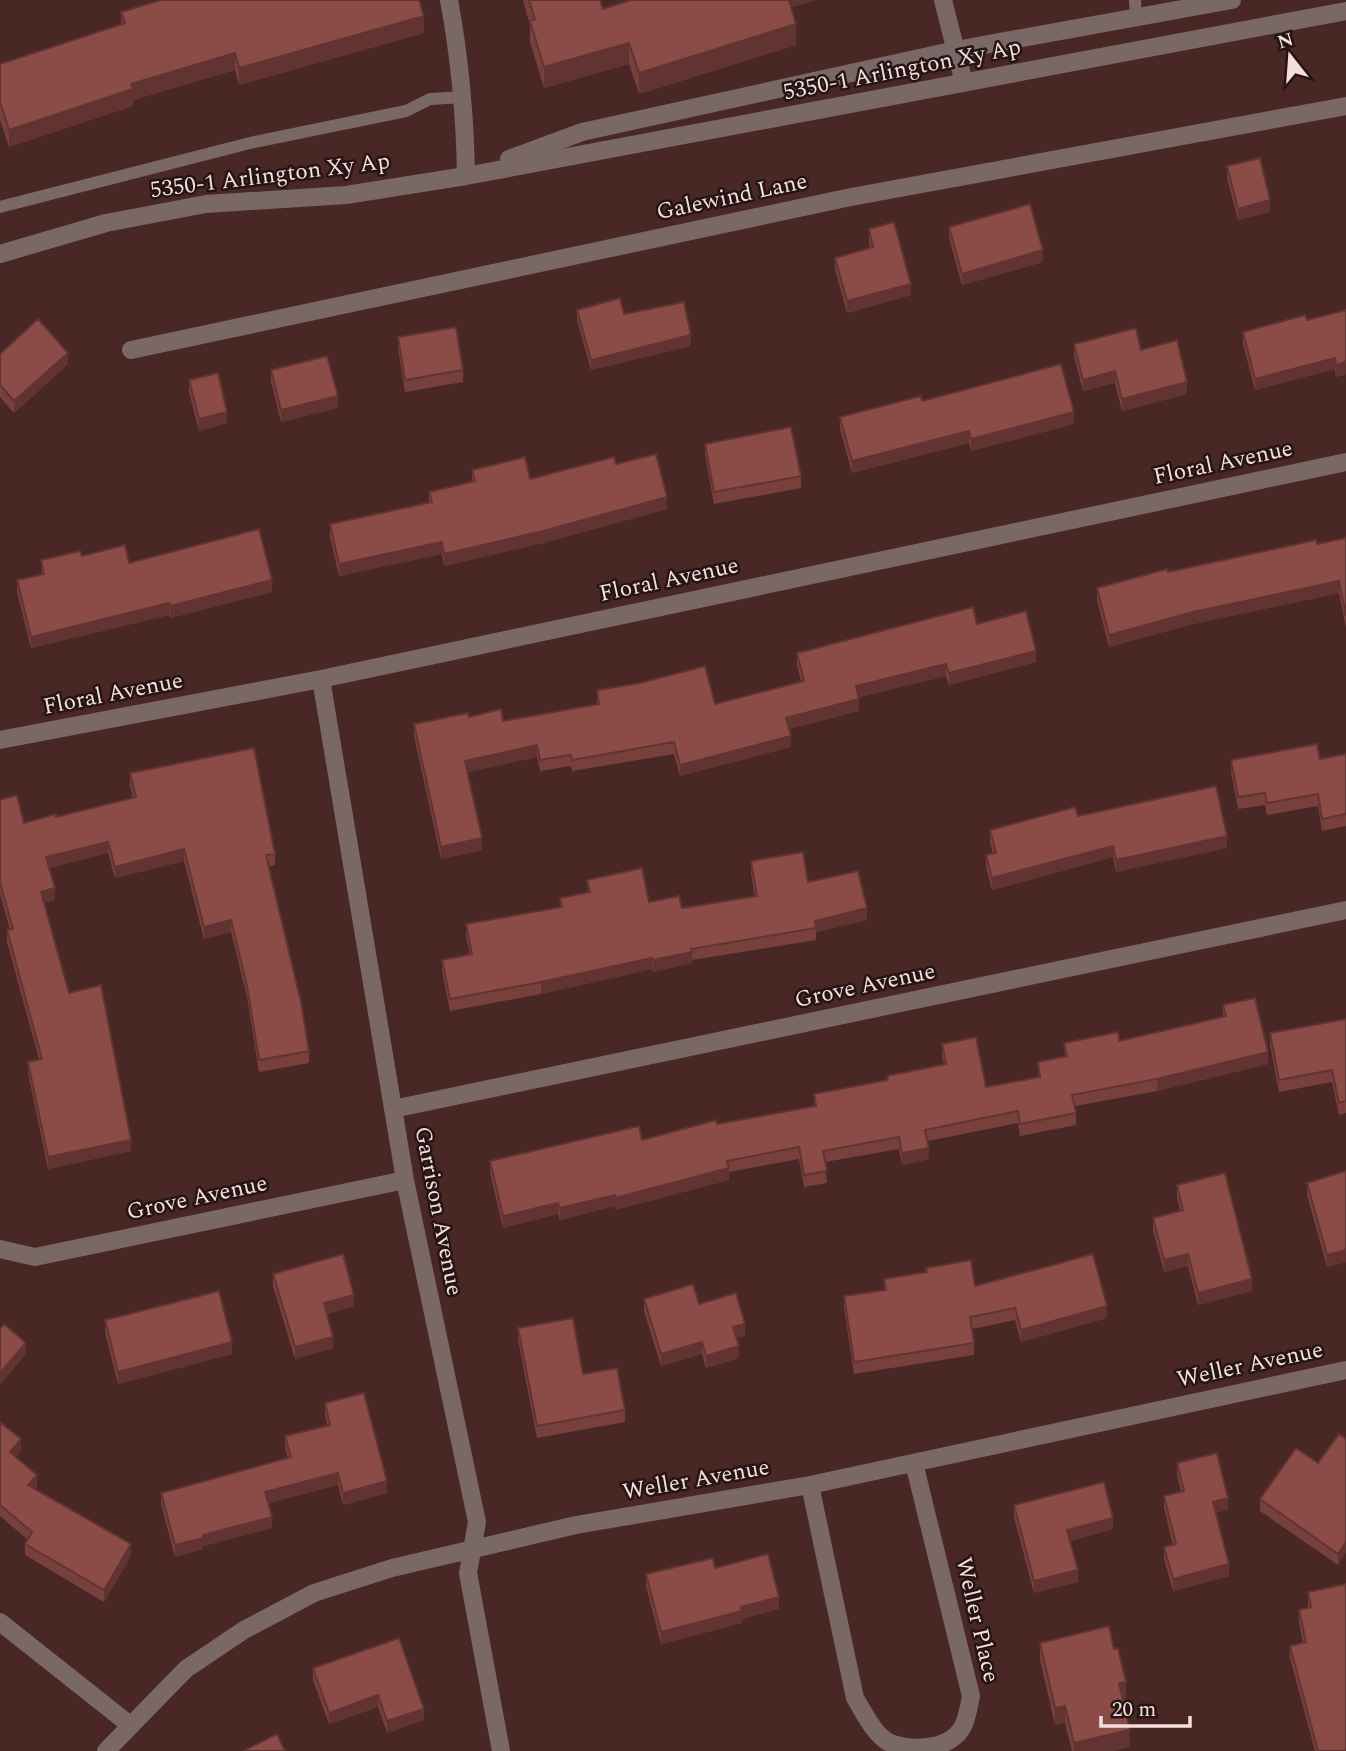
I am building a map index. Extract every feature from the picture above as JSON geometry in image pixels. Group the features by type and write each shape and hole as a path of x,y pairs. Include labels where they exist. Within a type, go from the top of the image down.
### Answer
{"street":[{"path":"449,0 463,97 466,176"},
{"path":"943,0 964,83"},
{"name":"5350-1 Arlington Xy Ap","path":"466,176 582,132 1136,9 1232,0"},
{"name":"5350-1 Arlington Xy Ap","path":"0,254 106,223 206,204 346,195 466,176 1346,11"},
{"name":"Galewind Lane","path":"131,350 851,197 1346,106"},
{"name":"Floral Avenue","path":"0,740 321,679 1346,462"},
{"name":"Garrison Avenue","path":"321,679 405,1180 477,1522 468,1573 501,1751"},
{"name":"Grove Avenue","path":"393,1109 1346,910"},
{"name":"Grove Avenue","path":"0,1249 35,1257 405,1180"},
{"name":"Weller Avenue","path":"106,1751 186,1669 244,1630 314,1593 392,1568 576,1525 810,1485 1346,1370"},
{"name":"Weller Place","path":"810,1485 855,1698 869,1721 888,1742 913,1751 943,1747 962,1729 971,1696 914,1462"},
{"path":"0,1622 130,1725"}],"lane":[{"path":"0,207 254,142 406,111 430,99 463,97"}],"building":[{"path":"161,0 419,0 424,16 239,68 235,53 131,84 133,89 9,130 0,102 0,64 125,23 121,12"},
{"path":"529,0 600,0 603,9 631,0 789,0 796,24 639,73 629,43 544,67 530,21 535,19"},
{"path":"1260,158 1270,200 1238,209 1227,166"},
{"path":"1030,204 1043,250 962,274 949,227"},
{"path":"894,222 911,284 847,301 835,258 873,247 869,229"},
{"path":"620,298 624,314 684,302 691,335 591,360 577,310"},
{"path":"1346,310 1346,362 1336,365 1335,358 1255,379 1243,332 1305,315 1307,320"},
{"path":"38,319 68,353 14,401 0,385 0,354"},
{"path":"456,327 463,370 405,380 398,337"},
{"path":"1136,328 1141,350 1177,340 1187,382 1122,399 1115,371 1083,380 1074,344"},
{"path":"327,356 338,396 281,410 271,370"},
{"path":"1061,364 1074,412 971,439 969,431 852,461 840,417 921,396 922,401"},
{"path":"218,373 227,412 199,419 189,380"},
{"path":"791,427 801,476 714,492 705,444"},
{"path":"656,454 667,497 543,531 444,554 442,542 339,564 330,524 432,502 429,492 475,481 472,470 525,457 530,479 614,457 616,464"},
{"path":"259,529 272,580 31,637 17,580 44,574 41,560 80,551 82,556 125,545 129,563"},
{"path":"1346,538 1346,616 1339,581 1193,612 1109,635 1097,588 1167,569 1168,572 1316,540 1317,544"},
{"path":"973,607 977,624 1026,611 1036,651 949,673 946,664 856,686 859,699 786,718 791,736 680,765 674,742 572,760 571,755 540,760 537,745 465,761 482,838 441,847 414,724 468,713 469,717 501,709 503,721 599,704 597,690 640,683 705,666 715,704 804,681 797,653"},
{"path":"1317,744 1320,759 1346,754 1346,814 1322,819 1318,794 1267,803 1265,793 1238,797 1231,760"},
{"path":"254,748 275,854 266,855 301,1002 309,1051 259,1060 247,986 231,920 204,927 184,849 115,867 108,842 46,857 55,888 41,892 69,993 101,985 131,1140 48,1157 28,1062 42,1059 7,930 13,929 0,883 0,800 17,795 24,823 56,814 56,817 136,797 130,773"},
{"path":"1216,786 1227,836 1116,860 1113,846 992,878 986,855 996,853 990,830 1075,807 1078,816"},
{"path":"803,852 808,882 858,871 867,908 815,921 816,928 691,949 692,952 450,999 442,960 472,954 466,924 562,907 560,898 590,892 587,880 642,868 649,902 679,896 682,908 757,896 751,861"},
{"path":"1255,998 1268,1052 1157,1079 1072,1095 1076,1113 1020,1124 1018,1111 925,1130 929,1148 902,1153 899,1137 823,1151 827,1171 804,1175 799,1147 727,1161 729,1168 615,1198 615,1195 560,1208 558,1203 503,1216 490,1161 639,1126 642,1140 716,1120 717,1124 816,1106 814,1094 888,1080 887,1076 946,1064 942,1044 976,1037 986,1087 1040,1077 1038,1062 1067,1056 1064,1043 1118,1032 1119,1041 1226,1016 1223,1005"},
{"path":"1346,1019 1346,1101 1339,1103 1332,1070 1279,1080 1270,1033"},
{"path":"1346,1171 1346,1250 1327,1255 1307,1183"},
{"path":"1225,1173 1252,1279 1198,1293 1188,1254 1164,1260 1153,1218 1183,1210 1177,1185"},
{"path":"343,1254 354,1295 324,1303 333,1337 295,1347 273,1274"},
{"path":"1093,1254 1107,1306 1021,1330 1015,1308 970,1317 974,1343 854,1362 844,1296 886,1290 884,1279 927,1272 926,1268 971,1260 975,1286"},
{"path":"693,1284 699,1304 736,1293 745,1324 733,1327 739,1346 706,1356 702,1342 661,1354 644,1299"},
{"path":"219,1291 232,1342 118,1372 105,1320"},
{"path":"573,1318 583,1374 617,1368 625,1410 537,1426 518,1328"},
{"path":"4,1324 26,1343 0,1373 0,1329"},
{"path":"364,1393 387,1481 343,1493 338,1473 265,1492 272,1517 175,1545 161,1493 291,1457 285,1436 330,1425 325,1403"},
{"path":"0,1422 21,1439 10,1452 37,1475 28,1485 131,1544 104,1590 25,1544 32,1532 0,1505"},
{"path":"1339,1434 1346,1439 1346,1542 1338,1554 1260,1499 1296,1448 1318,1463"},
{"path":"1217,1453 1228,1498 1213,1502 1229,1564 1173,1579 1164,1547 1176,1544 1164,1496 1184,1491 1177,1463"},
{"path":"1104,1482 1113,1518 1067,1530 1078,1570 1034,1581 1014,1505"},
{"path":"768,1554 779,1597 741,1607 742,1611 661,1632 646,1574 713,1558 715,1568"},
{"path":"1346,1584 1346,1751 1318,1751 1290,1646 1306,1642 1299,1610 1311,1607 1308,1592"},
{"path":"1109,1626 1114,1649 1118,1648 1126,1682 1119,1683 1130,1730 1074,1743 1065,1706 1055,1708 1040,1643"},
{"path":"399,1638 424,1709 387,1721 378,1695 329,1713 313,1668"},
{"path":"277,1734 285,1751 243,1751"}]}
